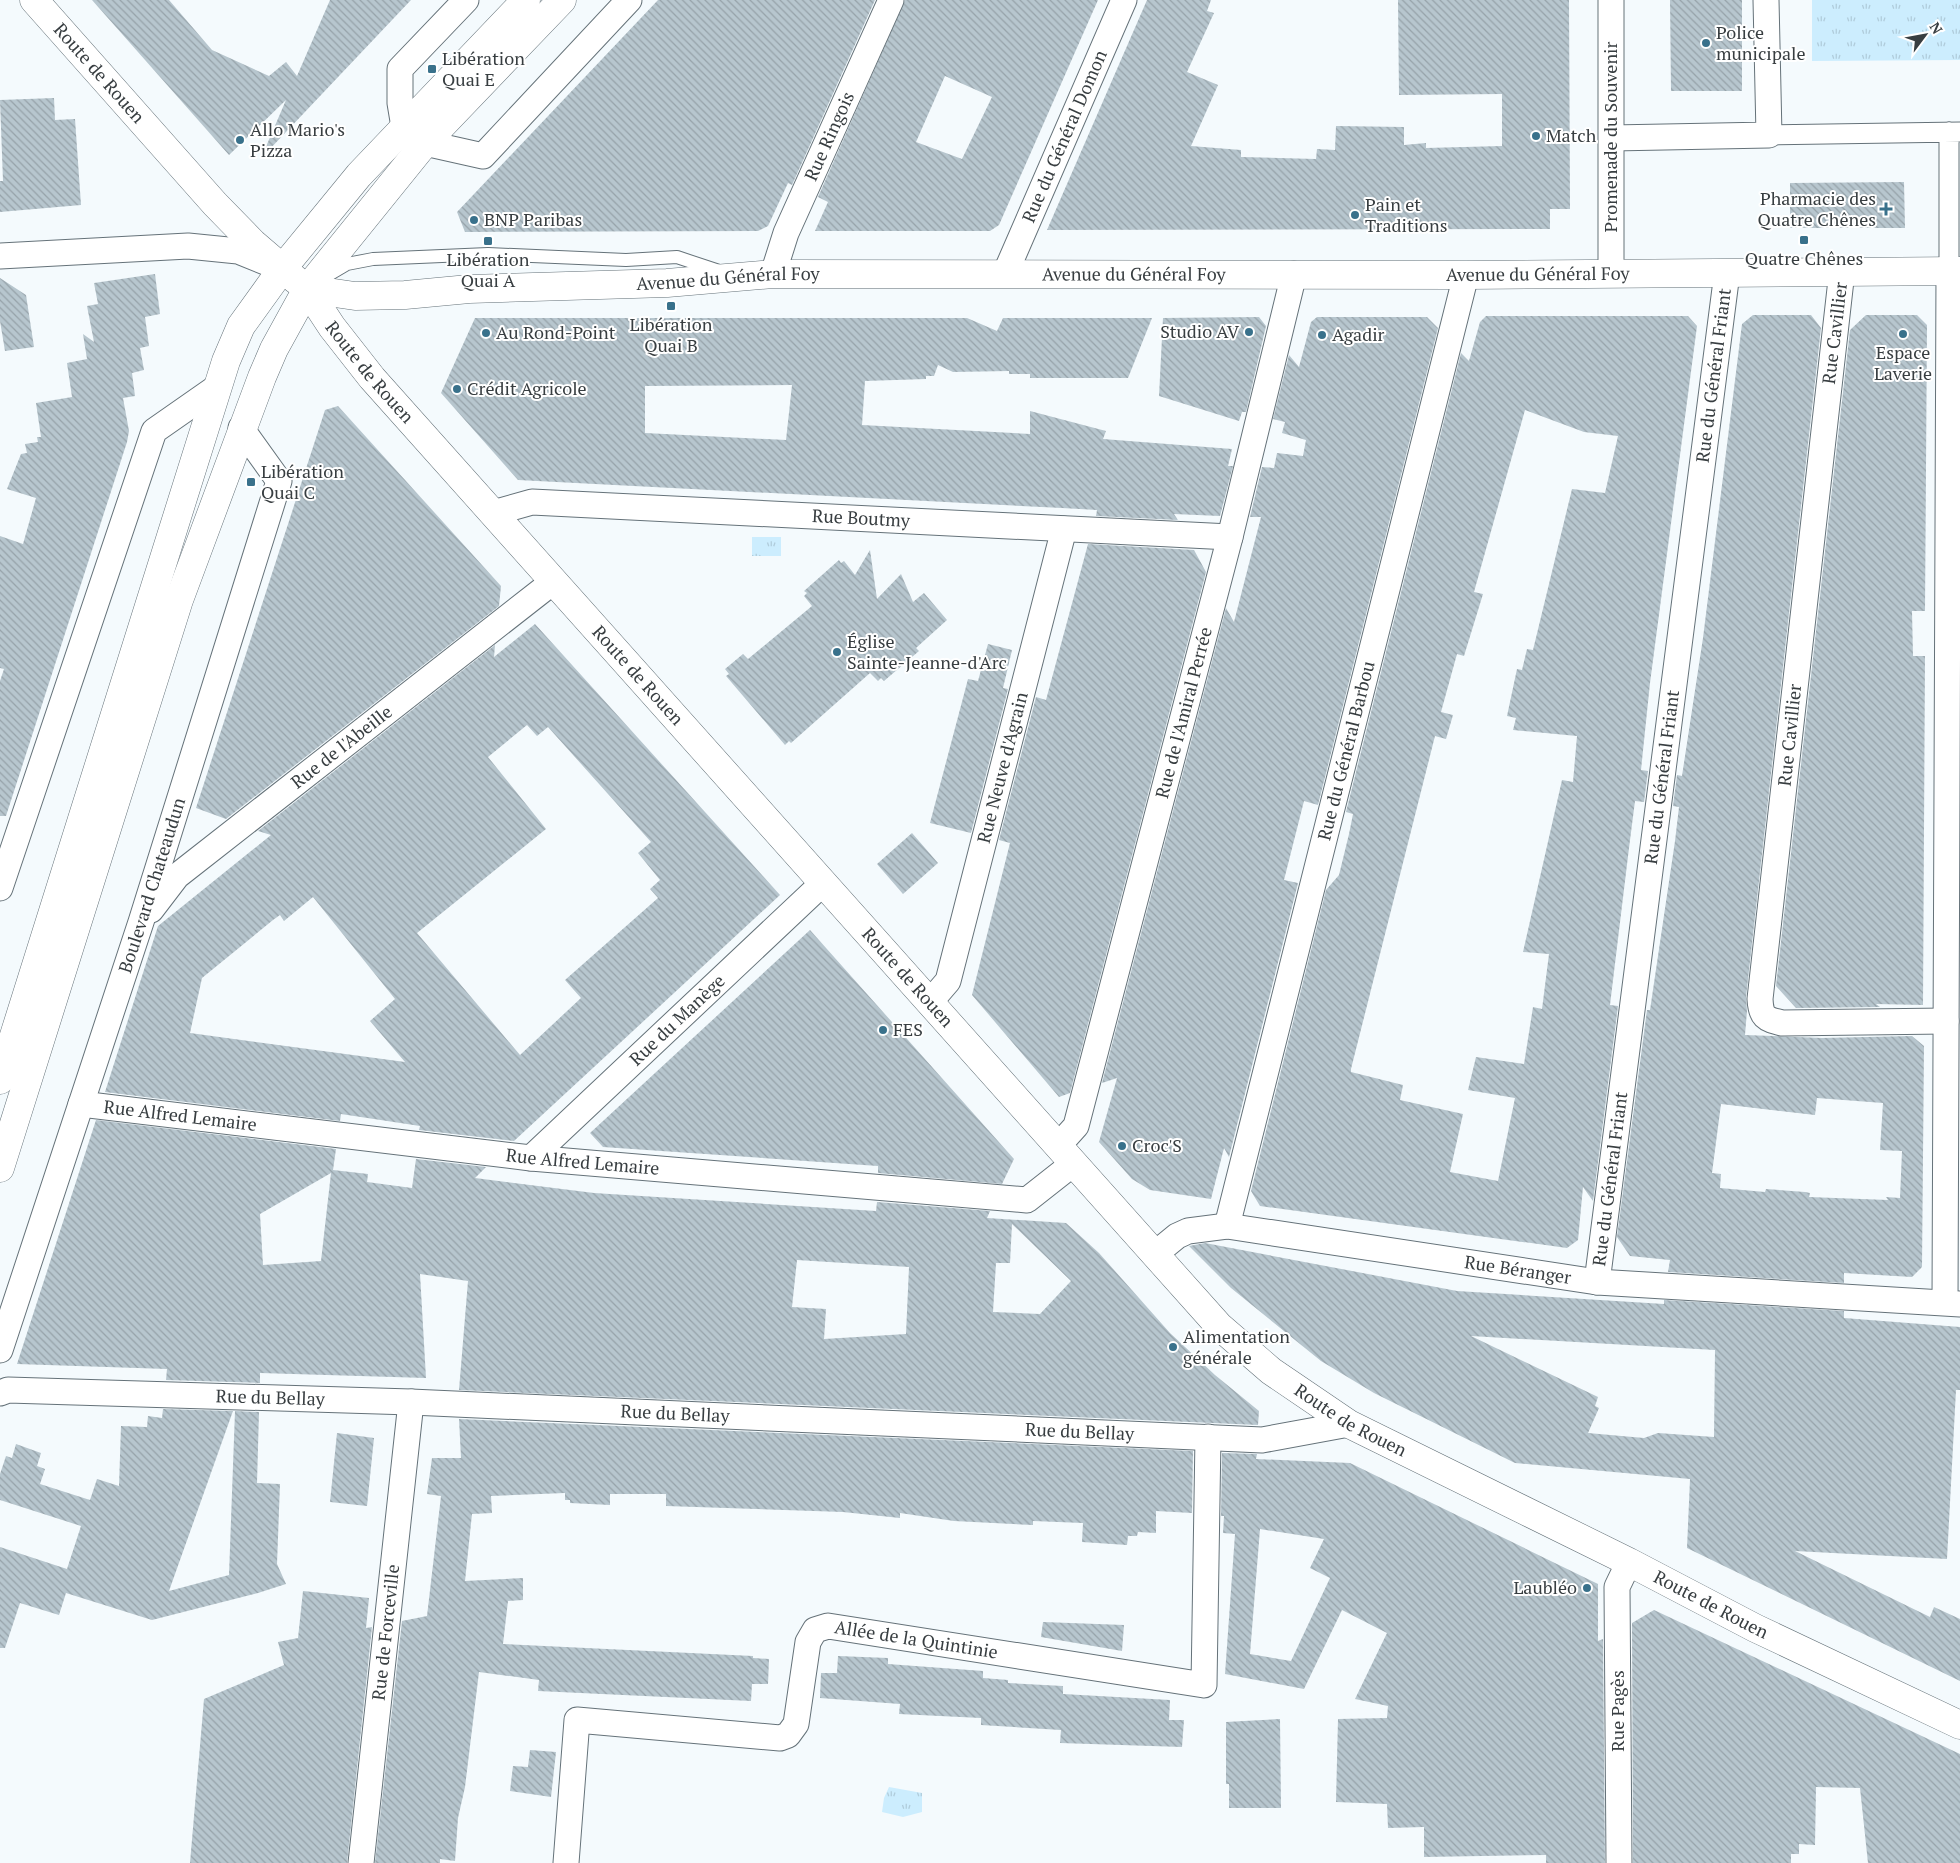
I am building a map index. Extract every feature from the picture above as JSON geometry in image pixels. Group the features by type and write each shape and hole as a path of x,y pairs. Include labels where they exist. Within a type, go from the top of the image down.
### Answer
{"main road":[{"name":"Route de Rouen","path":"34,0 215,204 282,269 307,289 332,326 372,378 1219,1326 1271,1371 1349,1424 1629,1562 1754,1628 1960,1725"},
{"path":"0,1080 217,387 241,326 329,209 404,127 526,0"},
{"path":"0,1168 179,600 241,428 274,349 307,289 425,143 562,0"},
{"name":"Avenue du Général Foy","path":"307,289 355,296 405,295 469,289 667,283 773,274 1466,275 1954,271"}],"street":[{"path":"404,127 400,103 400,69 466,0"},
{"path":"425,143 483,156 629,0"},
{"name":"Rue Ringois","path":"773,274 786,233 891,0"},
{"name":"Rue du Général Domon","path":"1005,274 1124,0"},
{"name":"Promenade du Souvenir","path":"1610,0 1612,138 1610,273"},
{"path":"1766,0 1768,135"},
{"path":"1612,138 1955,132 1954,692 1946,1021 1953,1303"},
{"path":"0,256 188,246 238,251 282,269"},
{"name":"Rue Cavillier","path":"1842,271 1760,1012 1768,1020 1782,1023 1946,1021"},
{"name":"Rue du Général Friant","path":"1597,1282 1727,273"},
{"name":"Rue de l'Amiral Perrée","path":"1066,1155 1076,1126 1230,537 1294,274"},
{"name":"Rue du Général Barbou","path":"1227,1226 1466,275"},
{"path":"0,888 154,431 217,387"},
{"name":"Boulevard Chateaudun","path":"0,1350 141,922 279,481 241,428"},
{"name":"Rue Boutmy","path":"494,513 532,502 1230,537"},
{"name":"Rue Neuve d'Agrain","path":"930,1002 948,981 1064,529"},
{"name":"Rue de l'Abeille","path":"141,922 177,876 554,581"},
{"name":"Rue du Manège","path":"532,1158 823,883"},
{"name":"Rue Alfred Lemaire","path":"81,1104 532,1158 1027,1200 1066,1155"},
{"name":"Rue Béranger","path":"1154,1254 1177,1236 1188,1232 1227,1226 1597,1282 1953,1303"},
{"name":"Rue du Bellay","path":"0,1393 8,1390 411,1402 1262,1440 1349,1424"},
{"name":"Rue de Forceville","path":"361,1863 411,1402"},
{"name":"Allée de la Quintinie","path":"566,1863 577,1720 780,1738 788,1735 796,1724 808,1642 815,1630 828,1626 1204,1685 1208,1437"},
{"name":"Rue Pagès","path":"1619,1863 1617,1587 1629,1562"}],"lane":[{"path":"307,289 347,264 373,259 416,256 488,254 626,260 677,257 738,277"}],"green space":[{"path":"1812,0 1960,0 1960,60 1812,61"},
{"path":"752,537 781,537 781,556 752,556"},
{"path":"889,1787 922,1793 922,1812 903,1817 882,1812 884,1798"}],"building":[{"path":"92,0 169,0 212,50 269,76 286,62 297,76 330,0 411,0 268,151 265,149 286,100 229,155"},
{"path":"658,0 875,0 792,185 788,183 768,226 758,231 465,232 457,212"},
{"path":"905,0 1098,0 999,225 990,231 815,231 828,202 818,197","holes":["945,76 992,97 962,159 916,142"]},
{"path":"1147,0 1211,0 1207,11 1214,13 1187,72 1218,85 1191,146 1241,150 1241,157 1316,159 1317,149 1335,150 1336,126 1404,127 1404,145 1426,143 1426,148 1502,146 1502,94 1399,95 1398,0 1569,0 1570,209 1550,209 1550,229 1047,230"},
{"name":"Police municipale","path":"1670,0 1742,0 1742,91 1671,91"},
{"path":"54,98 55,120 75,119 81,205 0,212 0,181 3,181 0,100"},
{"path":"1904,182 1905,228 1790,228 1790,183"},
{"path":"155,274 160,314 145,317 149,346 140,348 144,370 132,373 135,396 123,398 129,431 127,442 6,816 0,816 0,681 4,669 0,668 0,536 23,544 36,498 7,489 21,454 27,453 25,444 38,442 37,437 41,437 36,403 72,397 67,363 87,359 83,334 94,342 87,306 98,304 94,283"},
{"path":"0,278 26,295 34,347 5,351 0,321"},
{"path":"1753,315 1811,315 1821,328 1746,997 1745,1035 1822,1038 1912,1036 1924,1046 1922,1267 1912,1277 1844,1273 1844,1283 1668,1272 1670,1260 1630,1256 1617,1237 1647,1010 1650,1010 1675,841 1679,807 1673,806 1677,775 1682,776 1703,638 1742,324","holes":["1817,1098 1883,1103 1880,1150 1902,1151 1900,1198 1886,1197 1888,1200 1809,1197 1810,1193 1805,1192 1766,1189 1765,1192 1720,1188 1721,1174 1712,1173 1721,1104 1815,1115"]},
{"path":"1866,315 1917,315 1927,325 1925,611 1912,611 1913,656 1925,656 1923,1005 1876,1004 1880,1007 1796,1008 1776,986 1850,330"},
{"path":"1486,316 1688,316 1697,326 1650,683 1641,770 1648,771 1644,802 1635,801 1610,1005 1618,1006 1593,1201 1583,1187 1578,1240 1567,1248 1260,1206 1251,1191 1326,890 1339,875 1353,814 1346,812 1461,353 1469,361 1480,322","holes":["1525,410 1584,432 1618,436 1605,493 1572,489 1533,650 1527,649 1522,670 1517,669 1507,716 1516,718 1513,730 1577,736 1573,782 1562,780 1523,952 1549,954 1542,1009 1533,1007 1524,1064 1476,1057 1468,1090 1515,1098 1498,1181 1450,1172 1463,1114 1400,1100 1403,1085 1351,1072 1351,1069 1435,736 1446,739 1453,715 1441,712 1457,654 1464,656 1483,594 1474,592"]},
{"path":"1259,317 1266,326 1246,412 1242,412 1239,421 1159,396 1163,318"},
{"path":"1317,317 1427,317 1438,328 1318,805 1304,801 1284,880 1298,883 1229,1157 1224,1148 1211,1199 1150,1190 1132,1179 1099,1142 1117,1078 1102,1083 1226,608 1234,622 1261,517 1250,517 1262,467 1274,468 1277,453 1303,456 1306,440 1282,433 1285,422 1273,419 1289,355 1299,367 1311,322"},
{"path":"475,318 967,318 997,331 1003,318 1152,318 1128,378 1030,378 1030,374 1009,374 1009,371 953,372 938,365 934,376 926,376 926,379 865,381 862,425 1030,434 1030,411 1106,431 1103,439 1232,449 1228,466 1233,466 1220,516 1174,514 1178,520 1096,516 1097,510 518,480 441,393","holes":["792,385 786,440 645,433 645,386"]},
{"path":"338,406 501,586 499,606 226,819 196,808 325,410"},
{"path":"1088,544 1194,550 1206,572 1070,1093 1059,1097 972,995 1010,843 999,840 1036,697 1046,700"},
{"name":"Église Sainte-Jeanne-d'Arc","path":"870,550 877,599 901,574 913,602 924,593 947,620 916,648 919,651 884,681 881,678 878,681 870,673 791,743 789,741 785,745 726,676 729,674 725,669 743,654 748,659 812,606 804,596 807,593 804,591 839,560 841,563 844,561 855,575"},
{"path":"535,624 780,895 514,1141 419,1130 420,1126 341,1114 340,1121 105,1092 158,926 271,835 258,831 495,645 494,657","holes":["527,725 537,736 548,727 651,842 638,853 660,880 650,889 658,898 565,980 581,998 520,1055 417,933 546,829 488,757","313,897 395,999 370,1021 405,1062 190,1033 202,978 273,920 280,915 284,921"]},
{"path":"988,644 1012,650 1003,688 1008,689 971,833 930,823 968,679 978,681"},
{"path":"912,833 938,863 903,894 877,864"},
{"path":"810,930 1014,1159 1002,1184 878,1173 878,1166 603,1147 590,1133"},
{"path":"96,1120 336,1149 333,1170 368,1174 367,1182 412,1188 416,1159 486,1167 475,1178 594,1193 876,1211 877,1202 990,1211 987,1218 1066,1223 1099,1253 1170,1333 1215,1375 1259,1411 1258,1425 459,1390 468,1281 420,1274 426,1378 260,1373 260,1383 166,1380 167,1369 17,1364","holes":["331,1173 321,1261 263,1265 260,1214","1012,1224 1071,1281 1040,1314 993,1312 996,1263 1010,1263","797,1260 909,1267 906,1334 824,1339 826,1309 792,1307"]},
{"path":"1205,1243 1457,1291 1664,1304 1664,1300 1844,1311 1844,1318 1960,1327 1960,1390 1956,1390 1947,1559 1795,1551 1930,1617 1934,1607 1960,1619 1960,1681 1687,1548 1690,1479 1515,1463 1374,1393 1321,1361 1231,1288 1189,1246","holes":["1471,1336 1715,1350 1714,1437 1658,1433 1644,1438 1588,1433 1599,1408 1595,1406 1598,1397"]},
{"path":"163,1409 233,1411 169,1591 229,1575 235,1411 259,1412 257,1483 280,1484 277,1564 286,1584 152,1620 66,1593 59,1615 20,1603 5,1648 0,1648 0,1547 67,1569 81,1526 0,1500 0,1474 6,1456 12,1458 16,1444 41,1453 37,1466 45,1469 40,1484 90,1500 97,1479 119,1486 121,1426 147,1427 148,1416 162,1418"},
{"path":"459,1419 1193,1451 1192,1513 1156,1511 1156,1533 1138,1532 1137,1536 1128,1536 1127,1545 1082,1542 1083,1523 1033,1521 1033,1525 954,1521 900,1513 900,1518 843,1512 666,1506 666,1494 610,1494 610,1505 570,1503 570,1500 565,1500 565,1493 491,1496 492,1513 472,1514 465,1581 523,1578 523,1600 508,1601 503,1644 753,1656 753,1658 769,1659 768,1684 752,1684 751,1701 538,1691 539,1680 479,1672 465,1787 458,1818 455,1861 440,1859 440,1863 375,1863 402,1621 427,1616 441,1496 427,1494 432,1458 461,1458"},
{"path":"337,1433 374,1438 367,1506 330,1502"},
{"path":"1222,1453 1257,1454 1256,1459 1350,1463 1598,1584 1598,1641 1603,1639 1605,1863 1546,1863 1546,1855 1424,1857 1424,1827 1388,1828 1387,1804 1336,1802 1338,1719 1387,1718 1388,1706 1355,1699 1387,1633 1342,1610 1304,1689 1225,1674 1235,1534 1223,1533 1224,1516 1221,1516","holes":["1260,1529 1324,1539 1310,1568 1330,1578 1291,1661 1250,1654"]},
{"path":"303,1591 369,1598 366,1628 372,1627 347,1863 190,1863 204,1699 284,1665 278,1642 298,1638"},
{"path":"1654,1610 1960,1754 1960,1863 1868,1863 1860,1788 1816,1787 1815,1845 1799,1844 1799,1854 1791,1854 1791,1863 1633,1863 1632,1623"},
{"path":"1043,1622 1124,1625 1122,1651 1041,1637"},
{"path":"838,1656 888,1658 888,1664 983,1671 983,1678 1008,1680 1008,1683 1063,1686 1063,1694 1170,1700 1169,1720 1184,1720 1182,1747 1060,1743 1061,1730 981,1725 981,1718 899,1714 900,1704 820,1698 821,1673 837,1673"},
{"path":"1280,1719 1281,1808 1229,1808 1229,1784 1226,1784 1226,1722"},
{"path":"530,1750 556,1752 551,1797 510,1791 513,1766 528,1767"}],"place":[{"name":"Police municipale","path":"1706,43"},
{"name":"Libération Quai E","path":"432,69"},
{"name":"Match","path":"1536,136"},
{"name":"Allo Mario's Pizza","path":"240,140"},
{"name":"Pharmacie des Quatre Chênes","path":"1886,209"},
{"name":"Pain et Traditions","path":"1355,215"},
{"name":"BNP Paribas","path":"474,220"},
{"name":"Quatre Chênes","path":"1804,240"},
{"name":"Libération Quai A","path":"488,241"},
{"name":"Libération Quai B","path":"671,306"},
{"name":"Studio AV","path":"1249,332"},
{"name":"Au Rond-Point","path":"486,333"},
{"name":"Espace Laverie","path":"1903,334"},
{"name":"Agadir","path":"1322,335"},
{"name":"Crédit Agricole","path":"457,389"},
{"name":"Libération Quai C","path":"251,482"},
{"name":"Église Sainte-Jeanne-d'Arc","path":"837,652"},
{"name":"FES","path":"883,1030"},
{"name":"Croc'S","path":"1122,1146"},
{"name":"Alimentation générale","path":"1173,1347"},
{"name":"Laubléo","path":"1587,1588"}]}
